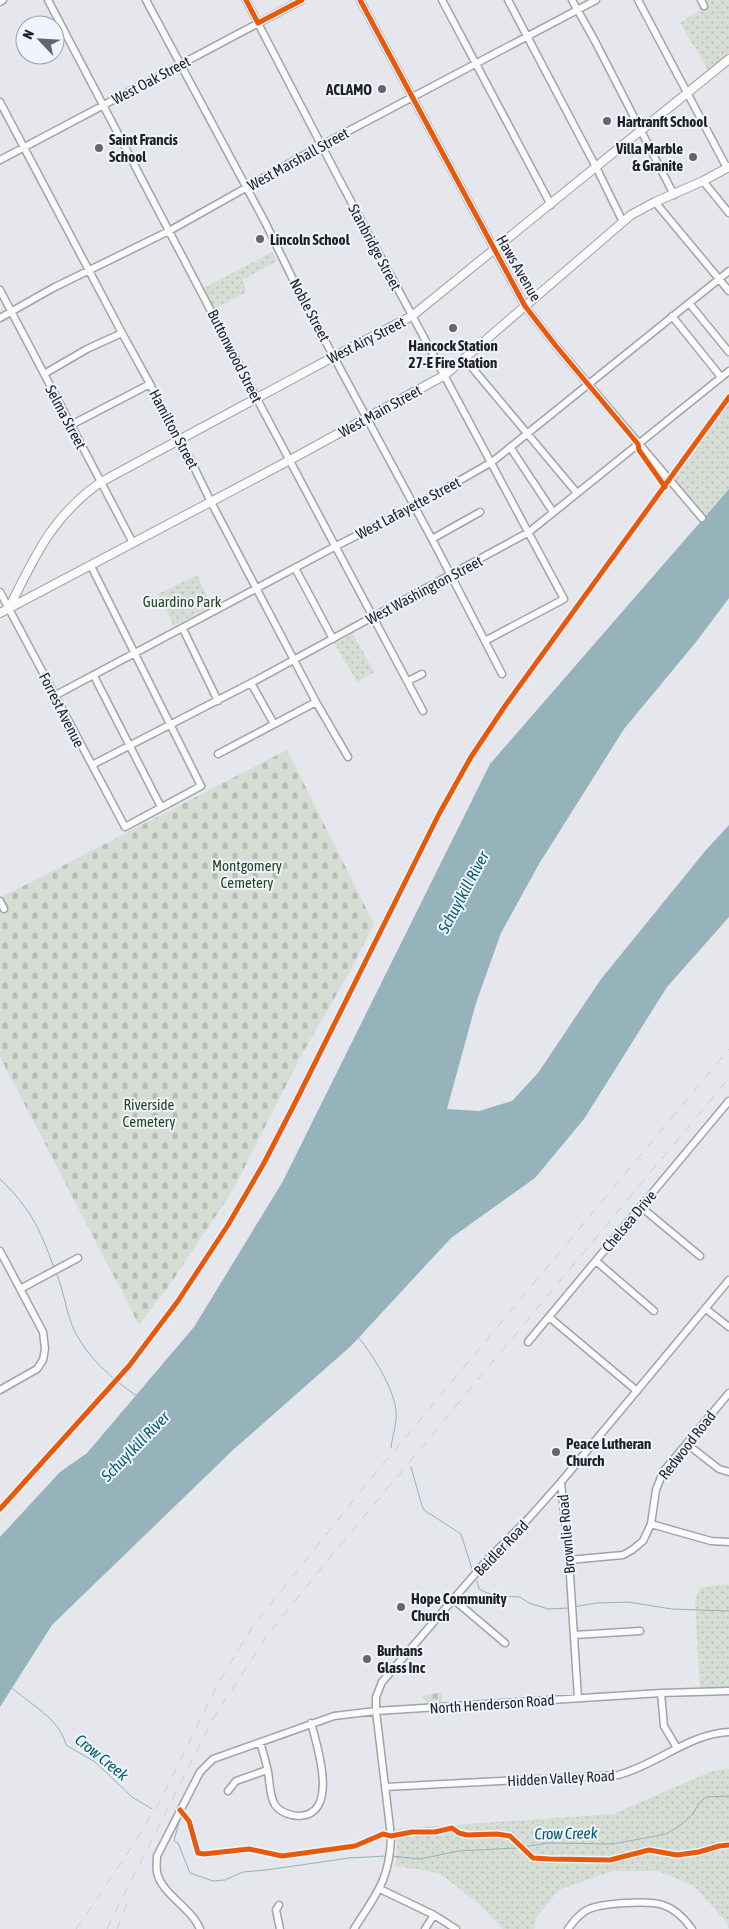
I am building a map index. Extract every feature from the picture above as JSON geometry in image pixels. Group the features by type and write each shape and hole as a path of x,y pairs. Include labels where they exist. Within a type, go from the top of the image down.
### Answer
{"main road":[{"name":"West Airy Street","path":"9,608 38,550 57,521 82,495 101,482 178,440 412,316 729,59"},
{"name":"West Main Street","path":"0,613 290,460 445,375 636,211 703,182 728,167"}],"street":[{"name":"Buttonwood Street","path":"48,0 256,398 423,710"},
{"name":"Noble Street","path":"146,0 266,222 302,298 368,418 502,674"},
{"name":"Stanbridge Street","path":"246,0 412,316 564,599 484,641"},
{"name":"West Oak Street","path":"0,160 302,0"},
{"name":"Haws Avenue","path":"360,0 411,98 525,306 588,385 702,518"},
{"path":"442,0 550,205"},
{"path":"508,0 623,222"},
{"path":"572,0 674,195"},
{"name":"West Marshall Street","path":"0,318 53,288 169,230 322,145 596,0"},
{"path":"638,0 728,167"},
{"name":"Hamilton Street","path":"0,102 316,702 348,757"},
{"path":"703,182 729,214"},
{"path":"655,202 729,291"},
{"name":"West Lafayette Street","path":"54,696 413,507 492,462 729,270"},
{"name":"Selma Street","path":"0,290 134,543"},
{"path":"689,303 729,352"},
{"path":"672,316 721,377"},
{"path":"44,374 87,349 122,333"},
{"path":"464,358 577,493"},
{"name":"West Washington Street","path":"92,765 295,660 529,532 729,371"},
{"path":"71,425 150,384"},
{"path":"510,448 553,512"},
{"path":"432,539 480,512"},
{"path":"90,566 201,786 161,807 94,676"},
{"path":"295,568 333,639"},
{"name":"Forrest Avenue","path":"0,592 125,827 161,807"},
{"path":"183,629 218,701"},
{"path":"408,681 422,674"},
{"path":"251,683 274,724"},
{"path":"218,754 316,702"},
{"path":"0,902 4,909"},
{"name":"Chelsea Drive","path":"528,1342 728,1106"},
{"path":"641,1207 700,1256"},
{"path":"0,1251 43,1332 46,1342 40,1365 33,1372 0,1390"},
{"path":"20,1289 78,1258"},
{"path":"596,1261 654,1311"},
{"name":"Brownlie Road","path":"578,1698 572,1598 561,1482 729,1280"},
{"path":"706,1309 729,1327"},
{"path":"549,1317 637,1391"},
{"name":"Redwood Road","path":"569,1560 623,1555 632,1550 642,1540 651,1524 658,1481 663,1471 729,1393"},
{"path":"687,1444 719,1469 729,1472"},
{"name":"Beidler Road","path":"354,1929 380,1890 390,1856 391,1836 376,1711 376,1697 382,1682 499,1546 529,1518 561,1482"},
{"path":"651,1524 710,1541 729,1542"},
{"path":"453,1599 505,1643"},
{"path":"574,1635 640,1631"},
{"name":"North Henderson Road","path":"200,1929 191,1913 164,1885 157,1872 157,1856 200,1772 207,1763 334,1716 376,1711 729,1690"},
{"path":"661,1693 664,1726 677,1748"},
{"path":"260,1742 268,1770 272,1795 278,1808 289,1814 300,1816 309,1814 320,1802 323,1790 320,1755 311,1723"},
{"name":"Hidden Valley Road","path":"385,1787 618,1775 632,1772 703,1736 729,1732"},
{"path":"228,1791 236,1781 268,1770"},
{"path":"380,1890 434,1914 456,1929"},
{"path":"568,1929 575,1919 592,1907 636,1902 663,1905 675,1911 692,1929"},
{"path":"279,1904 276,1910 280,1929"},
{"path":"425,1929 434,1914"}],"green space":[{"path":"700,0 729,0 729,53 708,70 680,23 704,7"},
{"path":"272,252 277,261 242,280 247,292 214,309 204,288"},
{"path":"729,403 729,489 704,517 675,479"},
{"name":"Guardino Park","path":"197,575 212,606 174,626 158,594"},
{"path":"353,634 374,672 357,682 335,644"},
{"name":"Riverside Cemetery","path":"287,750 374,924 349,973 302,1054 233,1190 169,1286 139,1325 0,1057 0,898"},
{"path":"712,1585 729,1585 729,1690 700,1692 695,1600 700,1588"},
{"path":"443,1692 442,1702 427,1703 421,1696"},
{"path":"729,1769 729,1929 727,1923 695,1887 659,1871 613,1871 559,1890 536,1918 534,1929 503,1929 478,1903 439,1873 395,1866 397,1849 396,1829 613,1814 712,1771"}],"water":[{"name":"Schuylkill River","path":"729,489 729,598 696,642 624,729 539,864 501,933 476,1003 447,1109 479,1111 512,1101 538,1073 601,979 706,850 729,825 729,917 667,987 584,1119 535,1178 451,1238 351,1346 234,1449 52,1625 0,1707 0,1537 60,1472 87,1453 194,1327 283,1181 490,764"}],"waterway":[{"path":"0,1179 27,1210 39,1231 54,1268"},
{"path":"56,1272 72,1325 81,1342 102,1368 137,1396"},
{"path":"358,1337 370,1353 388,1384 395,1404 396,1417 391,1448"},
{"path":"411,1467 424,1510 461,1534 472,1569"},
{"path":"477,1581 479,1589 487,1593 499,1596 520,1597 529,1603 548,1609 570,1608"},
{"path":"573,1607 596,1603 628,1602 672,1609 729,1611"},
{"name":"Crow Creek","path":"12,1688 51,1720 63,1736 66,1745 95,1762 132,1797 152,1809"},
{"name":"Crow Creek","path":"391,1856 420,1859 458,1851 517,1848 547,1843 613,1844 666,1834 693,1814 699,1803 706,1797 729,1796"},
{"name":"Crow Creek","path":"179,1822 174,1841 178,1843 190,1873 213,1881 225,1880 243,1872 349,1858 387,1856"}],"railway":[{"path":"76,1929 124,1859 160,1801 220,1680 253,1626 364,1487 729,1049"},
{"path":"107,1929 214,1717 267,1636 317,1573 729,1078"},
{"path":"117,1929 130,1897"}],"cycle path":[{"path":"246,0 258,23 302,0"},
{"path":"360,0 525,306 638,444 639,450 665,487"},
{"path":"0,1509 129,1366 178,1301 228,1225 264,1163 439,814 471,757 505,706 729,397"},
{"path":"180,1810 189,1821 198,1853 204,1854 249,1849 282,1856 355,1846 383,1834 391,1836 412,1832 435,1832 452,1828 459,1833 467,1835 497,1834 510,1836 533,1858 549,1859 610,1860 649,1850 677,1855 729,1845"}],"place":[{"name":"ACLAMO","path":"382,89"},
{"name":"Hartranft School","path":"607,121"},
{"name":"Saint Francis School","path":"99,148"},
{"name":"Villa Marble & Granite","path":"693,157"},
{"name":"Lincoln School","path":"260,239"},
{"name":"Hancock Station 27-E Fire Station","path":"453,328"},
{"name":"Peace Lutheran Church","path":"556,1452"},
{"name":"Hope Community Church","path":"401,1607"},
{"name":"Burhans Glass Inc","path":"367,1659"}],"park label":[{"name":"Montgomery Cemetery","path":"247,874"}]}
